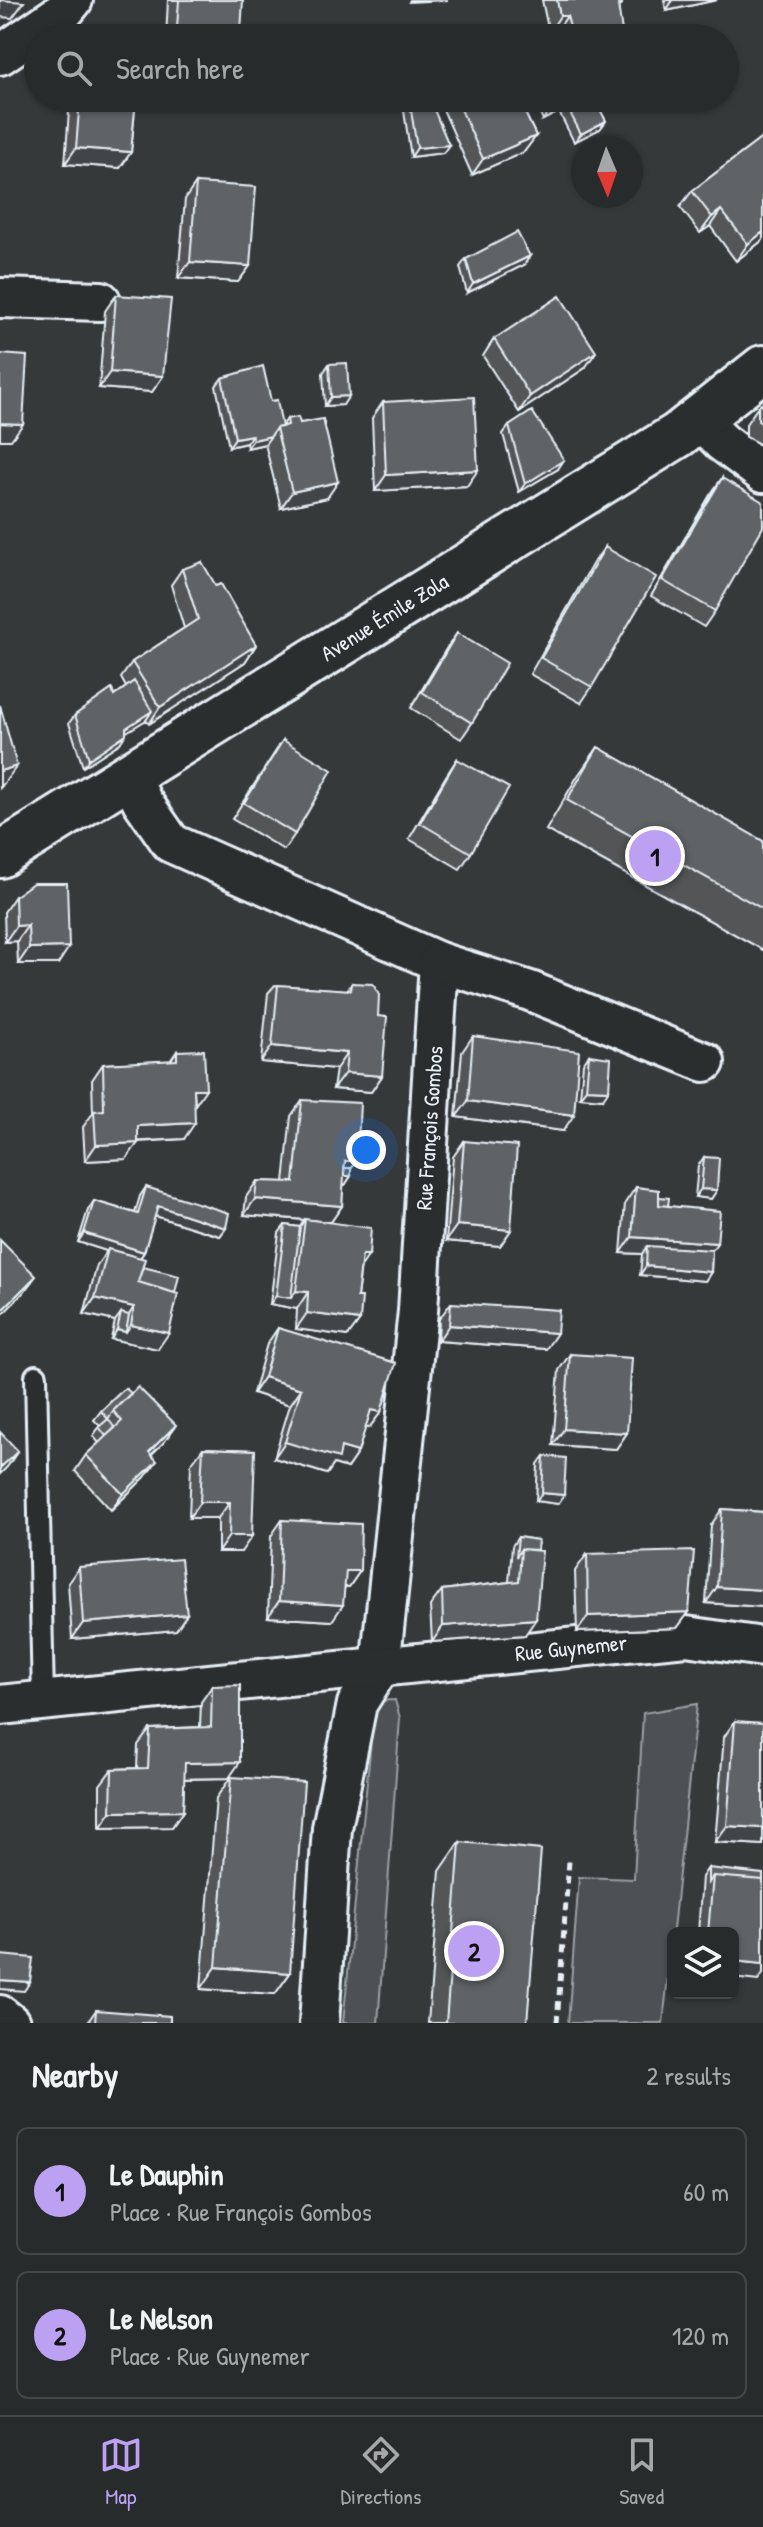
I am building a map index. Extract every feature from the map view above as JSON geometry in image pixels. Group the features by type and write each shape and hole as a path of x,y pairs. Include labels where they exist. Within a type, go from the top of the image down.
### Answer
{"main road":[{"name":"Avenue Émile Zola","path":"0,855 700,420 763,368"}],"street":[{"path":"45,24 64,11 73,0"},
{"path":"0,55 24,38"},
{"path":"0,298 101,301"},
{"path":"700,420 722,442 763,473"},
{"path":"129,773 142,801 171,843 439,962 537,980 705,1062"},
{"name":"Rue François Gombos","path":"380,1667 418,1311 439,962"},
{"name":"Rue Guynemer","path":"0,1705 686,1636 763,1647"},
{"path":"319,2023 332,1828 357,1704 380,1667"},
{"path":"0,2015 10,2023"}],"lane":[{"path":"36,1376 43,1699"}],"path":[{"path":"557,2023 569,1861"}],"shaded area":[{"path":"395,1700 400,1718 378,2023 343,2023 375,1701"},
{"path":"697,1704 673,1927 667,1927 667,1985 663,2023 568,2023 579,1877 634,1879 643,1713"}],"building":[{"path":"179,0 243,0 241,24 177,24"},
{"path":"557,0 621,0 622,4 618,5 621,24 569,24 567,16 560,16"},
{"path":"79,112 135,112 131,152 76,148"},
{"path":"411,112 435,112 449,145 417,148"},
{"path":"462,112 525,112 536,136 483,159"},
{"path":"570,112 601,112 606,121 581,134"},
{"path":"763,137 763,232 748,244 721,210 712,217 692,191"},
{"path":"196,183 256,187 250,266 190,262"},
{"path":"517,232 530,256 473,284 466,259"},
{"path":"116,295 171,299 163,376 110,372"},
{"path":"560,296 596,352 530,396 494,339"},
{"path":"0,354 27,356 23,424 0,423"},
{"path":"347,363 349,396 331,397 329,364"},
{"path":"263,366 271,401 277,400 282,427 276,428 271,436 253,440 252,435 235,438 222,378"},
{"path":"474,397 478,470 386,475 383,402"},
{"path":"763,403 763,424 758,421 758,407"},
{"path":"532,411 564,460 525,484 509,426"},
{"path":"298,417 300,423 323,419 338,482 292,492 276,428 288,425 287,419"},
{"path":"722,478 763,502 763,527 715,611 662,580"},
{"path":"605,547 656,577 592,687 541,658"},
{"path":"202,562 216,586 221,584 256,645 160,707 132,662 198,619 182,569"},
{"path":"457,633 507,663 472,723 422,692"},
{"path":"134,681 152,711 126,728 126,734 89,759 75,715 112,689 114,696"},
{"path":"0,705 17,766 0,771"},
{"path":"283,740 332,770 295,834 244,803"},
{"path":"598,747 763,841 763,909 567,800"},
{"path":"457,759 509,788 471,853 420,823"},
{"path":"33,883 67,883 69,947 29,948 28,925 16,926 15,896"},
{"path":"352,983 373,984 379,995 378,1016 387,1017 382,1076 345,1073 347,1053 272,1046 278,985 351,990"},
{"path":"473,1036 579,1051 574,1115 468,1101"},
{"path":"204,1050 206,1089 194,1089 195,1123 138,1126 138,1143 96,1145 94,1111 104,1110 103,1064 177,1060 177,1051"},
{"path":"589,1055 611,1058 609,1090 586,1089"},
{"path":"302,1100 360,1103 357,1161 345,1161 342,1206 255,1199 257,1181 294,1182"},
{"path":"464,1141 517,1146 511,1230 457,1225"},
{"path":"704,1157 719,1158 717,1190 701,1189"},
{"path":"344,1168 351,1168 351,1176 344,1176"},
{"path":"146,1187 229,1213 226,1228 158,1206 144,1252 84,1233 94,1201 138,1214"},
{"path":"636,1187 659,1190 659,1205 720,1211 717,1243 632,1237"},
{"path":"659,1197 669,1198 668,1206 659,1205"},
{"path":"305,1219 371,1228 369,1255 362,1255 357,1297 362,1297 360,1320 307,1313 308,1292 296,1291"},
{"path":"285,1225 300,1227 291,1298 276,1296"},
{"path":"0,1240 36,1276 0,1312"},
{"path":"647,1246 712,1250 711,1272 646,1266"},
{"path":"108,1249 145,1259 138,1282 178,1294 169,1333 131,1325 134,1307 95,1298"},
{"path":"143,1267 179,1276 175,1293 138,1282"},
{"path":"451,1303 559,1310 557,1333 449,1325"},
{"path":"121,1313 129,1315 126,1332 117,1330"},
{"path":"278,1328 396,1363 381,1412 371,1410 358,1452 341,1447 339,1458 285,1442 301,1389 264,1377"},
{"path":"570,1354 632,1358 627,1433 564,1429"},
{"path":"138,1387 176,1425 149,1452 157,1461 123,1494 86,1455 122,1421 113,1411"},
{"path":"125,1388 131,1393 108,1419 101,1411"},
{"path":"108,1419 115,1428 106,1436 99,1427"},
{"path":"0,1432 18,1451 0,1468"},
{"path":"203,1448 255,1450 252,1536 229,1536 230,1502 200,1502"},
{"path":"544,1456 566,1458 564,1495 542,1493"},
{"path":"722,1509 763,1512 763,1590 717,1587"},
{"path":"282,1520 361,1524 360,1571 346,1571 343,1605 279,1601"},
{"path":"518,1537 538,1540 537,1550 521,1549 516,1557"},
{"path":"521,1549 542,1551 536,1619 443,1626 442,1590 519,1581"},
{"path":"694,1551 689,1612 588,1616 587,1554"},
{"path":"181,1559 187,1614 83,1623 79,1567"},
{"path":"240,1685 240,1762 185,1763 183,1811 111,1812 112,1769 148,1768 150,1729 211,1727 212,1686"},
{"path":"735,1721 763,1723 763,1828 727,1826"},
{"path":"231,1777 304,1782 290,1973 216,1967"},
{"path":"460,1842 541,1850 527,2023 446,2023"},
{"path":"708,1868 763,1874 763,1880 713,1876 708,1883"},
{"path":"713,1876 763,1880 763,1964 739,1962 739,1927 709,1927"},
{"path":"0,1955 33,1958 30,1982 0,1980"},
{"path":"96,2010 170,2016 170,2023 95,2023"}],"place":[{"name":"Le Dauphin","path":"655,856"},
{"name":"Le Nelson","path":"474,1951"}]}
